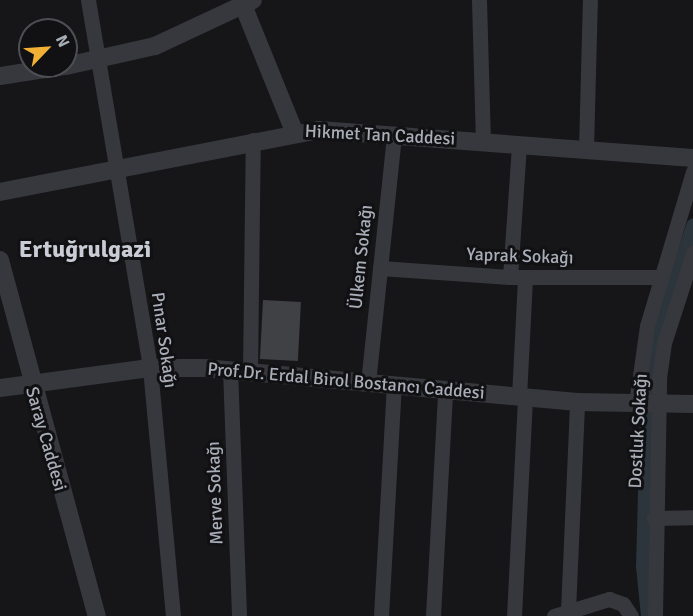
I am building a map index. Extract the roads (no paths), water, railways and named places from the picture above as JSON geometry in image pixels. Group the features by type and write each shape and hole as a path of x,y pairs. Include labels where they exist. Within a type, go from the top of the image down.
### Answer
{"street":[{"name":"Pınar Sokağı","path":"88,0 120,171 150,368 172,616"},
{"path":"479,0 483,141"},
{"path":"586,149 590,0"},
{"path":"78,64 155,46 246,1 294,131"},
{"path":"0,76 18,73"},
{"name":"Hikmet Tan Caddesi","path":"0,192 120,171 294,131 394,134 693,158"},
{"name":"Ülkem Sokağı","path":"368,383 394,134"},
{"path":"250,370 254,140"},
{"path":"514,616 522,397 518,277 519,144"},
{"name":"Dostluk Sokağı","path":"636,404 641,351 660,277 693,172"},
{"name":"Dostluk Sokağı","path":"655,616 654,518 657,405 664,343 693,253"},
{"name":"Saray Caddesi","path":"0,260 30,384 97,616"},
{"name":"Yaprak Sokağı","path":"380,268 518,277 660,277"},
{"name":"Prof.Dr. Erdal Birol Bostancı Caddesi","path":"0,388 150,368 230,369 577,402 693,405"},
{"name":"Merve Sokağı","path":"230,369 239,616"},
{"path":"381,616 394,386"},
{"path":"433,616 445,391"},
{"path":"577,402 561,614 609,599 623,604 631,616"},
{"path":"654,518 693,517"}],"waterway":[{"path":"647,393 652,351 693,226"},
{"path":"647,416 643,566 648,616"}],"district":[{"name":"Ertuğrulgazi","path":"85,250"}]}
